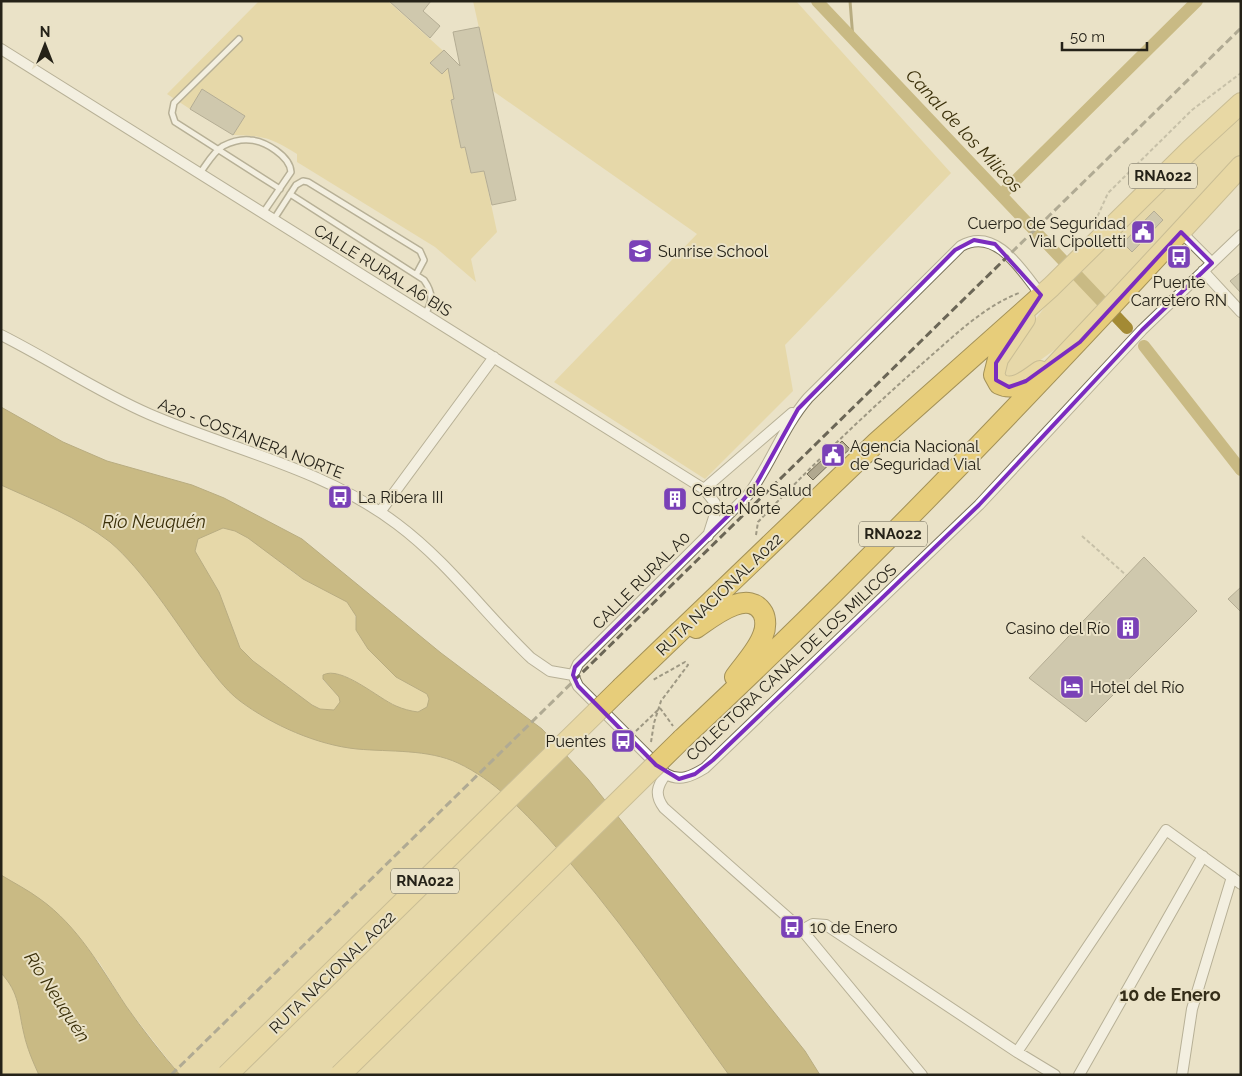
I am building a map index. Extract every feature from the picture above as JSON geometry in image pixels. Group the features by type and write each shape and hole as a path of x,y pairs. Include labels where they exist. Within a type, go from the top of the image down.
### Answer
{"highway":[{"name":"RUTA NACIONAL A022","path":"227,1075 622,687 877,442 1088,250 1241,103"},
{"name":"RNA022","path":"340,1075 682,739 844,584 1080,342 1241,166"},
{"path":"1042,290 998,359 994,369 996,380 1004,386 1020,384 1080,342"},
{"path":"664,647 733,606 752,603 761,610 765,622 764,635 708,715"}],"street":[{"name":"CALLE RURAL A6 BIS","path":"1,49 704,489"},
{"path":"1181,232 1212,263"},
{"path":"1241,235 1204,271 1241,312"},
{"name":"CALLE RURAL A0","path":"704,489 798,409 955,250 967,242 982,240 995,244 1042,290"},
{"name":"COLECTORA CANAL DE LOS MILICOS","path":"666,774 679,779 687,778 705,768 974,510 1142,330 1204,271"},
{"name":"A20 - COSTANERA NORTE","path":"1,335 147,413 321,478 380,512 430,551 530,658 550,670 573,675"},
{"path":"380,512 494,357"},
{"name":"CALLE RURAL A0","path":"573,675 578,664 739,505 757,483 798,409"},
{"path":"704,489 715,503 714,517 708,536"},
{"path":"573,675 578,686 666,774 658,788 658,798 664,808 802,930 922,1075"},
{"path":"1017,1052 1166,830 1236,880 1192,1009 1182,1075"},
{"path":"1079,1075 1203,856"},
{"path":"802,930 813,924 826,925 1017,1052 1056,1075"}],"lane":[{"path":"239,39 174,103 172,113 175,122 280,189"},
{"path":"200,174 217,150 229,144 253,140 285,157 289,162 291,172 263,213"},
{"path":"273,220 299,182 308,182 420,251 424,260 417,273"},
{"path":"290,194 417,273 424,280 431,294 432,300 425,314"}],"path":[{"path":"1092,229 1102,202 1108,193 1192,110 1241,73"},
{"path":"756,541 758,522 860,418 967,325 1001,301 1042,290"},
{"path":"1082,536 1126,575"},
{"path":"648,756 654,723 663,697 688,665 685,662 651,682"},
{"path":"629,738 660,708"},
{"path":"660,708 669,723"}],"highlighted area":[{"path":"1181,232 1212,263 1142,330 979,505 713,760 695,774 679,779 656,765 578,686 573,675 575,667 739,505 757,483 798,409 955,250 974,240 995,244 1041,295 996,363 996,380 1009,387 1026,381 1080,342"}],"shaded area":[{"path":"259,1 388,1 461,67 449,73 454,99 451,100 461,148 465,147 471,173 484,171 497,232 471,259 476,282 435,247 297,162 297,154 288,148 266,138 233,135 245,116 202,89 190,109 167,94"},
{"path":"473,1 796,1 951,173 785,345 793,391 705,479 554,382 697,234 493,91"},
{"path":"1241,114 1241,159 1075,335 1017,377 1007,379 1000,365 1055,294"},
{"path":"1,485 71,517 110,542 146,581 219,680 240,701 266,718 311,738 342,747 434,755 458,763 495,787 538,827 597,895 729,1075 180,1075 126,1006 99,962 41,900 1,875"},
{"path":"223,528 242,534 303,579 337,595 347,602 354,611 356,630 396,677 427,694 429,699 427,707 418,712 401,708 350,679 331,673 324,675 323,680 339,697 340,702 334,710 320,709 253,661 240,648 219,592 195,551 198,539"},
{"path":"1,973 15,995 27,1044 39,1075 1,1075"}],"water":[{"name":"Río Neuquén","path":"1,407 63,442 107,461 192,485 224,498 302,539 441,653 542,729 588,779 805,1051 820,1075 729,1075 597,895 538,827 495,787 458,763 434,755 342,747 311,738 266,718 240,701 219,680 146,581 110,542 71,517 1,485","holes":["223,528 235,531 248,538 303,579 347,602 356,616 356,630 368,649 396,677 427,694 429,699 427,707 418,712 401,708 360,684 331,673 323,675 323,679 339,697 340,702 334,710 320,709 253,661 240,648 219,592 195,551 198,539"]},
{"name":"Río Neuquén","path":"1,875 40,899 66,922 88,948 139,1024 180,1075 39,1075 27,1044 15,995 1,973"}],"building":[{"path":"389,1 431,1 423,11 440,26 430,38"},
{"path":"479,27 516,200 492,205 484,171 471,173 465,147 461,148 451,100 454,99 448,68 442,74 430,63 444,50 460,66 453,32"},
{"path":"202,89 245,116 233,135 190,109"},
{"name":"Cuerpo de Seguridad Vial Cipolletti","path":"1154,211 1163,220 1132,252 1123,243"},
{"path":"1241,272 1241,293 1230,281"},
{"name":"Agencia Nacional de Seguridad Vial","path":"842,441 850,449 842,456 840,454 813,480 807,474"},
{"name":"Centro de Salud Costa Norte","path":"676,489 685,496 674,510 665,502"},
{"name":"Casino del Río","path":"1144,557 1197,611 1086,722 1029,678"},
{"path":"1241,587 1241,612 1228,599"}],"waterway":[{"name":"Canal de los Milicos","path":"817,1 1127,328"},
{"path":"850,1 853,39"},
{"path":"1001,195 1197,1"},
{"name":"Canal de los Milicos","path":"1144,346 1241,470"}],"railway":[{"path":"171,1075 1241,28"}],"place":[{"name":"Cuerpo de Seguridad Vial Cipolletti","path":"1143,232"},
{"name":"Sunrise School","path":"640,251"},
{"name":"Puente Carretero RN","path":"1179,257"},
{"name":"Agencia Nacional de Seguridad Vial","path":"833,455"},
{"name":"La Ribera III","path":"340,497"},
{"name":"Centro de Salud Costa Norte","path":"675,499"},
{"name":"Casino del Río","path":"1128,628"},
{"name":"Hotel del Río","path":"1072,687"},
{"name":"Puentes","path":"623,741"},
{"name":"10 de Enero","path":"792,927"}],"district":[{"name":"10 de Enero","path":"1170,995"}]}
